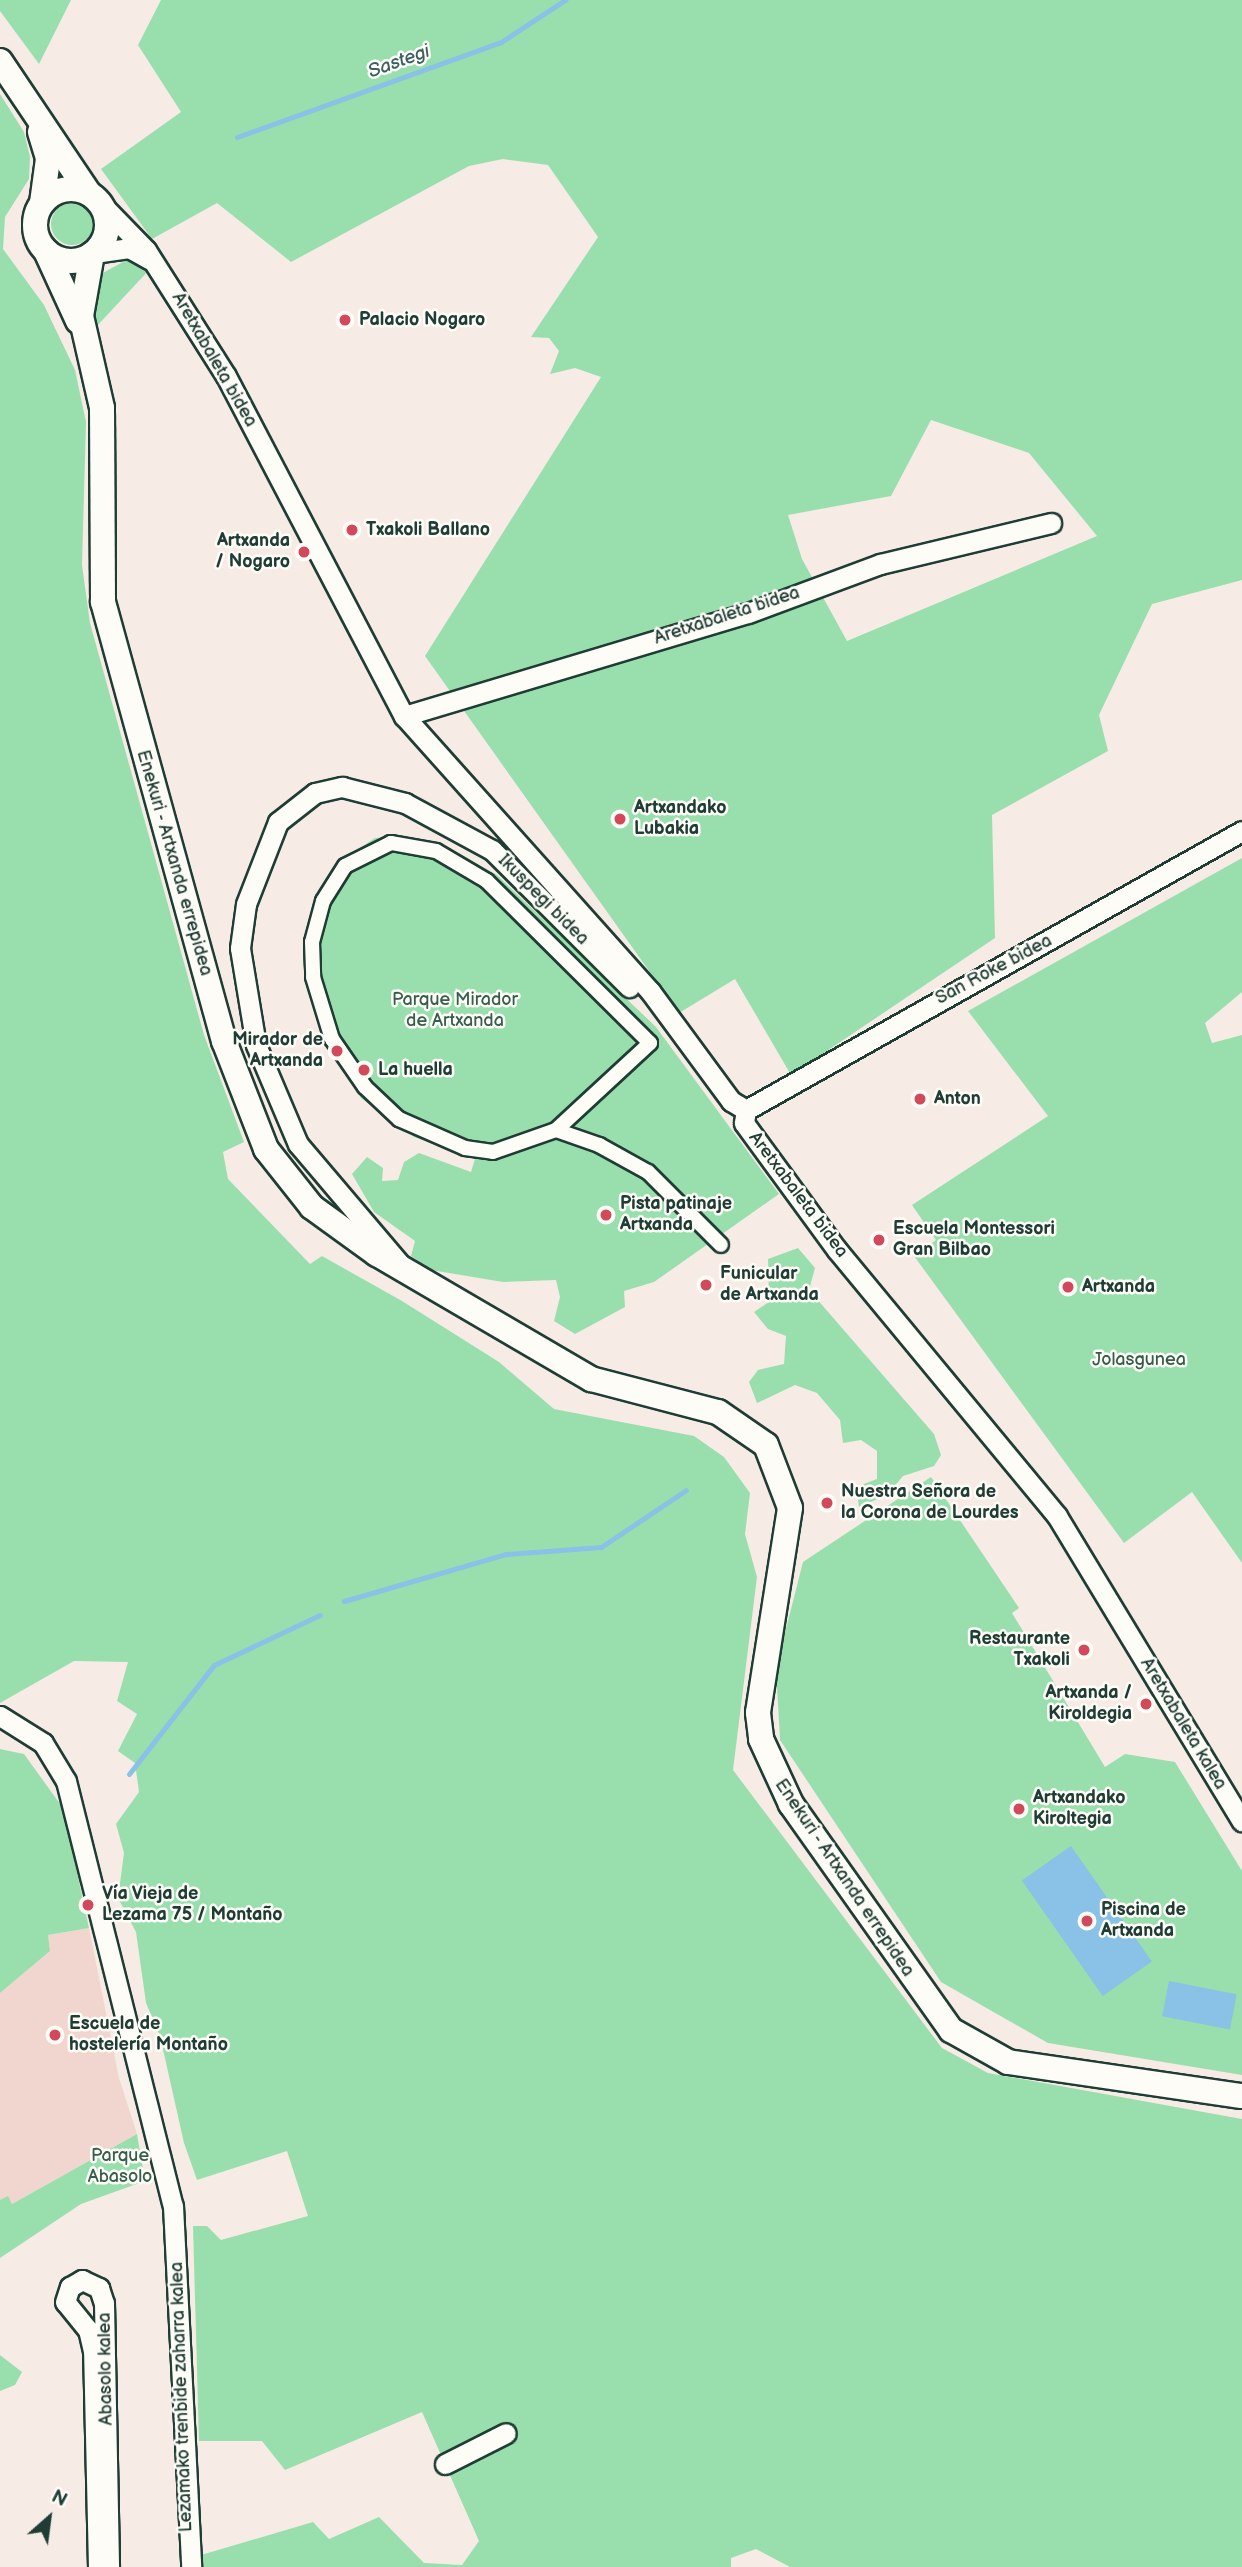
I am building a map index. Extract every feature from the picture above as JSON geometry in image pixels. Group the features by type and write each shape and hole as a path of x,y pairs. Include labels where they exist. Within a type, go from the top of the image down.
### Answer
{"street":[{"path":"0,61 32,112 95,199 106,236 93,254 64,260 47,251"},
{"path":"32,112 48,159 42,203 35,223 82,327"},
{"path":"42,203 58,191 95,199"},
{"name":"Aretxabaleta bidea","path":"95,199 157,267 226,376 404,716 676,1026 731,1101 746,1110 744,1123 771,1160 1057,1517 1120,1619"},
{"name":"Aretxabaleta bidea","path":"93,254 129,248 157,267"},
{"name":"Enekuri - Artxanda errepidea","path":"93,254 82,327 102,408 103,602 235,1078 287,1179 312,1207 403,1270 521,1339 591,1379 718,1412 755,1435 774,1458 787,1489 789,1533 763,1675 761,1739 791,1804 951,2030 1008,2062 1242,2096"},
{"name":"Aretxabaleta bidea","path":"404,716 748,613 880,564 1051,523"},
{"name":"Ikuspegi bidea","path":"403,1270 298,1144 256,1045 243,991 246,904 261,857 295,804 342,787 405,803 467,834 521,875 659,1017 676,1026"},
{"name":"San Roke bidea","path":"746,1110 1242,831"},
{"path":"556,1130 650,1043 487,881 436,851 391,843 345,866 323,901 312,942 313,976 332,1039 365,1087 399,1119 466,1148 494,1152 556,1130 649,1172 721,1245"},
{"name":"Aretxabaleta kalea","path":"1120,1619 1242,1821"},
{"name":"Lezamako trenbide zaharra kalea","path":"0,1716 43,1743 66,1781 83,1830 127,2038 173,2206 191,2567"},
{"name":"Abasolo kalea","path":"98,2567 93,2351 89,2330 65,2302 69,2287 82,2280 103,2294 109,2567"},
{"path":"444,2464 506,2432"}],"shaded area":[{"name":"Escuela de hostelería Montaño","path":"89,1928 119,2078 137,2134 12,2204 8,2197 0,2200 0,1993 50,1951 48,1935"}],"green space":[{"path":"0,0 71,0 39,64 0,11"},
{"path":"161,0 1242,0 1242,580 1152,604 1099,715 1108,751 992,815 995,938 791,1075 735,979 679,1013 425,656 601,377 575,368 550,374 559,351 549,338 531,337 598,237 548,165 503,159 469,166 291,262 217,203 152,239 101,169 181,112 138,45","holes":["931,420 1029,453 1097,536 847,641 802,559 788,515 891,496"]},
{"path":"0,94 24,132 30,157 29,179 5,217 3,249 44,305 75,370 86,422 82,565 90,623 204,1035 244,1142 223,1152 228,1179 310,1264 322,1256 402,1301 499,1362 554,1409 694,1436 724,1457 750,1493 745,1534 757,1577 733,1770 942,2048 988,2073 1242,2119 1242,2567 790,2567 756,2549 731,2558 731,2567 202,2567 201,2555 313,2522 329,2539 379,2517 424,2563 462,2565 479,2541 422,2412 285,2470 262,2441 199,2441 193,2226 207,2226 221,2240 308,2216 287,2151 197,2180 184,2143 160,2036 146,2003 136,1932 118,1898 124,1853 116,1824 139,1792 135,1763 118,1751 137,1714 117,1701 128,1662 74,1661 0,1703"},
{"path":"72,203 87,209 93,224 87,239 72,245 57,239 51,224 57,209"},
{"path":"132,257 149,270 96,327 91,311 101,274"},
{"name":"Parque Mirador de Artxanda","path":"405,837 441,843 497,875 656,1027 779,1194 654,1282 624,1291 625,1307 575,1334 554,1321 560,1297 556,1280 503,1282 431,1270 411,1256 415,1241 374,1212 352,1174 367,1157 383,1168 382,1181 398,1180 404,1162 419,1153 471,1172 475,1159 414,1137 361,1098 323,1041 307,976 320,893 337,863 375,838"},
{"name":"Jolasgunea","path":"1242,858 1242,992 1205,1023 1212,1043 1242,1035 1242,1563 1192,1492 1124,1543 914,1256 936,1240 912,1205 1048,1116 968,1011"},
{"path":"798,1248 815,1268 809,1290 934,1434 941,1455 934,1466 903,1476 887,1495 859,1507 856,1487 877,1479 877,1451 861,1440 843,1443 840,1420 817,1393 795,1385 757,1403 749,1382 758,1370 784,1364 786,1336 768,1329 754,1312 769,1302 768,1259"},
{"path":"931,1477 1019,1608 1012,1613 1105,1767 1125,1754 1175,1762 1242,1871 1242,2075 1048,2043 941,1982 780,1740 776,1668 803,1562"},
{"path":"0,1749 24,1754 63,1808 89,1928 48,1935 50,1951 0,1993"},
{"name":"Parque Abasolo","path":"137,2134 145,2181 81,2204 0,2258 0,2200 8,2196 12,2204"},
{"path":"0,2355 22,2372 15,2385 0,2391"}],"water":[{"name":"Piscina de Artxanda","path":"1071,1846 1152,1962 1103,1996 1022,1880"},
{"path":"1169,1981 1237,1994 1230,2030 1162,2016"}],"waterway":[{"name":"Sastegi","path":"237,137 501,42 565,0"},
{"path":"344,1601 506,1554 601,1547 686,1490"},
{"path":"129,1774 214,1665 320,1615"}],"place":[{"name":"Palacio Nogaro","path":"345,320"},
{"name":"Txakoli Ballano","path":"352,530"},
{"name":"Artxanda / Nogaro","path":"304,552"},
{"name":"Artxandako Lubakia","path":"620,819"},
{"name":"Mirador de Artxanda","path":"337,1051"},
{"name":"La huella","path":"364,1070"},
{"name":"Anton","path":"920,1099"},
{"name":"Pista patinaje Artxanda","path":"606,1215"},
{"name":"Escuela Montessori Gran Bilbao","path":"879,1240"},
{"name":"Funicular de Artxanda","path":"706,1285"},
{"name":"Artxanda","path":"1068,1287"},
{"name":"Nuestra Señora de la Corona de Lourdes","path":"827,1503"},
{"name":"Restaurante Txakoli","path":"1084,1650"},
{"name":"Artxanda / Kiroldegia","path":"1146,1704"},
{"name":"Artxandako Kiroltegia","path":"1019,1809"},
{"name":"Vía Vieja de Lezama 75 / Montaño","path":"88,1905"},
{"name":"Piscina de Artxanda","path":"1087,1921"},
{"name":"Escuela de hostelería Montaño","path":"55,2035"}]}
